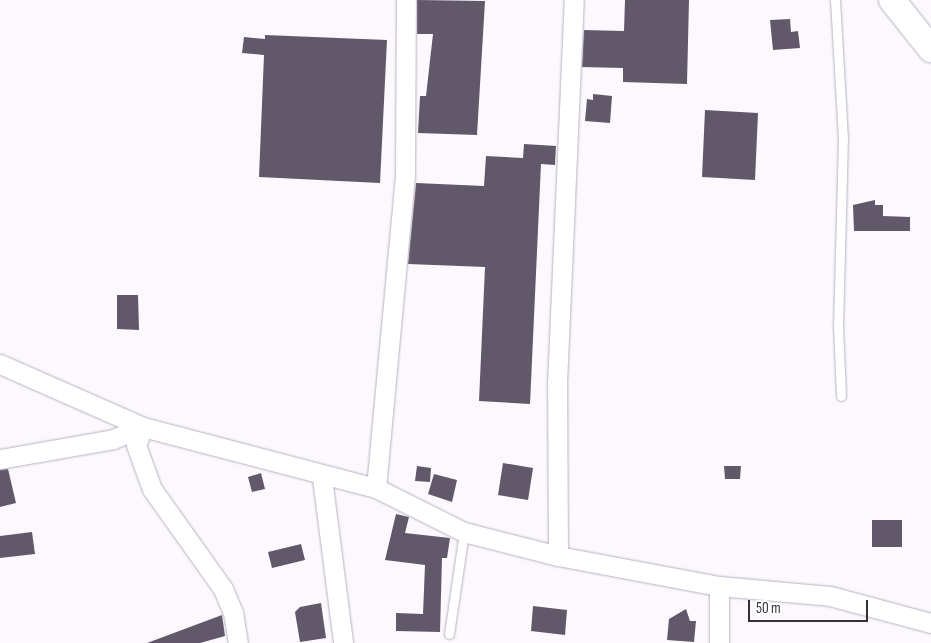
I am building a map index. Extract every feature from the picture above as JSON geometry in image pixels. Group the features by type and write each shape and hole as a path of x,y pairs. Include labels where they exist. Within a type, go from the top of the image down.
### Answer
{"main road":[{"path":"892,0 931,49"}],"street":[{"path":"376,488 405,176 406,0"},
{"path":"558,556 557,384 574,0"},
{"path":"0,364 143,427 322,478 376,488 464,532 558,556 720,586 830,596 931,623"},
{"path":"0,459 113,439 143,427"},
{"path":"143,427 136,445 152,489 223,589 233,612 238,643"},
{"path":"322,478 343,643"},
{"path":"719,643 720,586"}],"lane":[{"path":"835,0 843,137 838,326 842,396"},
{"path":"449,634 464,532"}],"building":[{"path":"417,0 485,1 477,135 418,133 420,96 426,96 433,34 417,34"},
{"path":"625,0 689,0 687,84 623,82 623,68 582,67 584,30 624,31"},
{"path":"790,19 791,32 798,31 800,48 773,50 770,20"},
{"path":"265,35 387,40 380,183 259,177 264,55 242,53 244,37 265,39"},
{"path":"593,94 612,96 610,123 585,121 587,99 593,100"},
{"path":"705,110 758,113 755,180 702,177"},
{"path":"524,144 556,146 555,165 541,164 530,404 479,401 485,267 408,264 416,183 484,186 486,156 523,158"},
{"path":"875,200 875,205 883,205 883,216 910,217 910,231 854,231 853,205"},
{"path":"117,295 138,295 139,330 117,329"},
{"path":"503,463 533,468 528,500 498,495"},
{"path":"417,466 431,468 430,482 415,481"},
{"path":"724,466 741,466 740,479 725,479"},
{"path":"8,469 16,503 0,507 0,470"},
{"path":"261,473 265,489 252,492 248,477"},
{"path":"434,474 457,480 452,502 428,494"},
{"path":"396,514 409,517 405,533 450,538 447,558 442,558 440,632 396,631 396,613 423,614 425,565 385,560"},
{"path":"872,520 902,520 902,547 872,547"},
{"path":"32,532 35,554 0,558 0,536"},
{"path":"301,544 305,560 272,568 268,552"},
{"path":"321,603 326,638 300,642 295,612 300,607"},
{"path":"533,606 567,610 565,635 531,631"},
{"path":"686,609 690,621 696,621 694,642 667,640 669,619"},
{"path":"222,615 225,636 200,643 147,643"}]}
